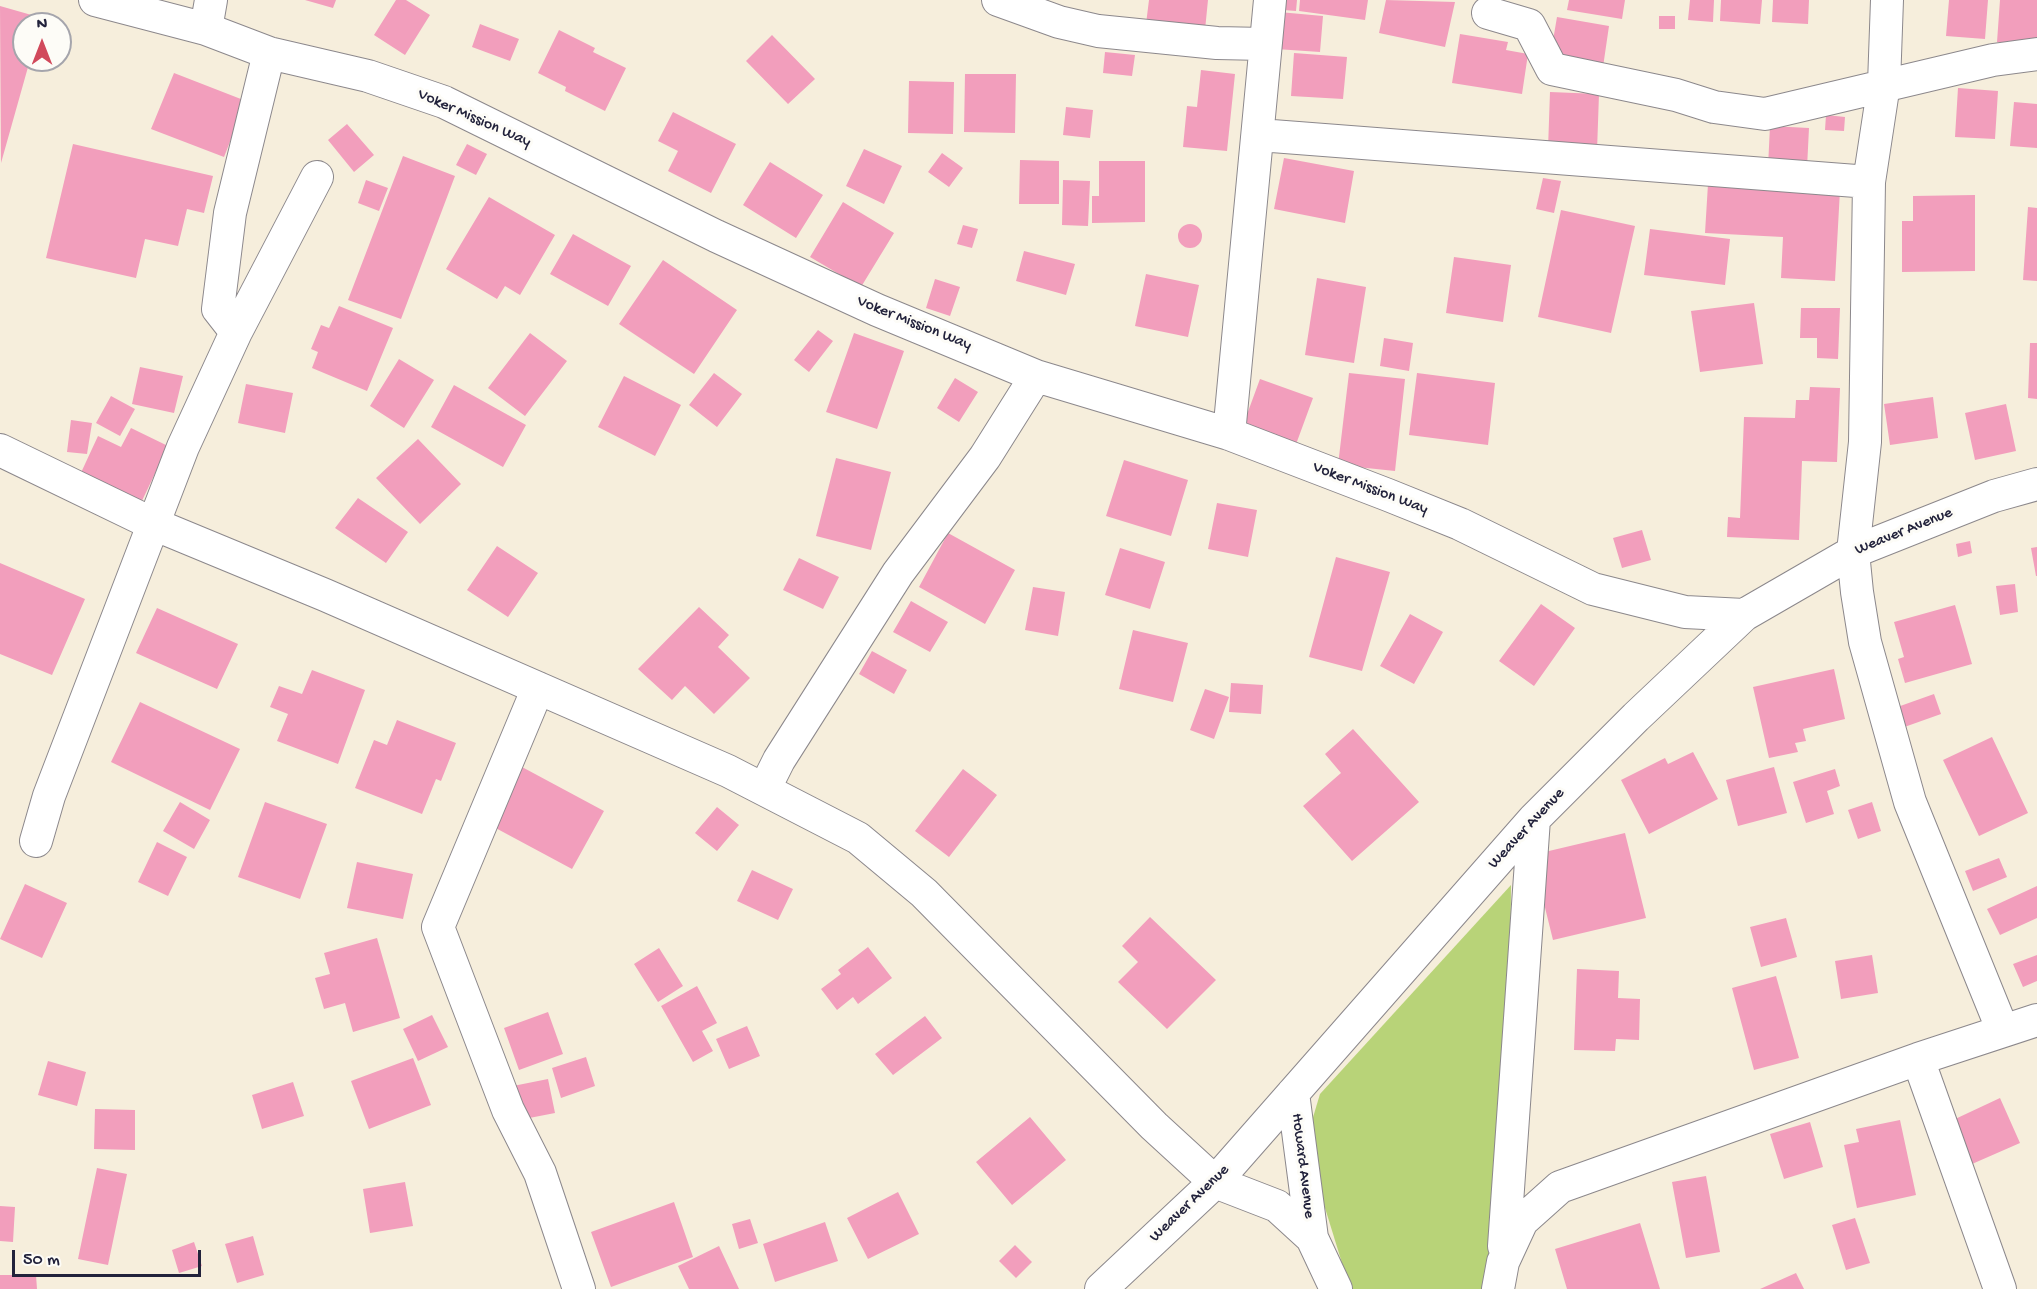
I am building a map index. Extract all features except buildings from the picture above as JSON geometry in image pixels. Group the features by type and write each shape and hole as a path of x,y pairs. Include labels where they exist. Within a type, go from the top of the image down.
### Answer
{"street":[{"name":"Voker Mission Way","path":"95,0 208,15 269,53 368,76 444,102 716,236 877,310 1036,376 1229,434 1460,524 1593,589 1685,612 1744,615"},
{"path":"998,0 1059,22 1098,31 1217,43 1264,44"},
{"path":"1229,434 1259,135 1264,44 1270,0"},
{"path":"1887,0 1884,84 1869,182 1865,442 1853,552 1865,642 1910,802 2003,1031"},
{"path":"1488,13 1529,25 1552,69 1676,95 1714,107 1765,114 1796,109 1884,84 1993,60 2037,54"},
{"path":"236,332 218,309 230,213 269,53"},
{"path":"1259,135 1869,182"},
{"path":"36,841 49,796 151,523 183,447 236,332 317,177"},
{"path":"765,788 779,760 898,573 985,457 1036,376"},
{"path":"0,450 151,523 326,595 765,788 858,838 924,893 1154,1126 1215,1182"},
{"name":"Weaver Avenue","path":"1101,1289 1215,1182 1534,819 1636,717 1744,615 1853,552 1994,496 2037,484"},
{"path":"538,688 438,927 508,1110 540,1173 579,1289"},
{"path":"1500,1276 1534,819"},
{"path":"1500,1276 1522,1221 1560,1188 1918,1059 2037,1020"},
{"path":"1918,1059 2000,1289"},
{"name":"Howard Avenue","path":"1293,1093 1312,1238 1336,1289"},
{"name":"Howard Avenue","path":"1215,1182 1277,1206 1312,1238"}],"green space":[{"path":"1511,885 1510,1025 1486,1289 1350,1289 1309,1156 1311,1124 1320,1094"}]}
